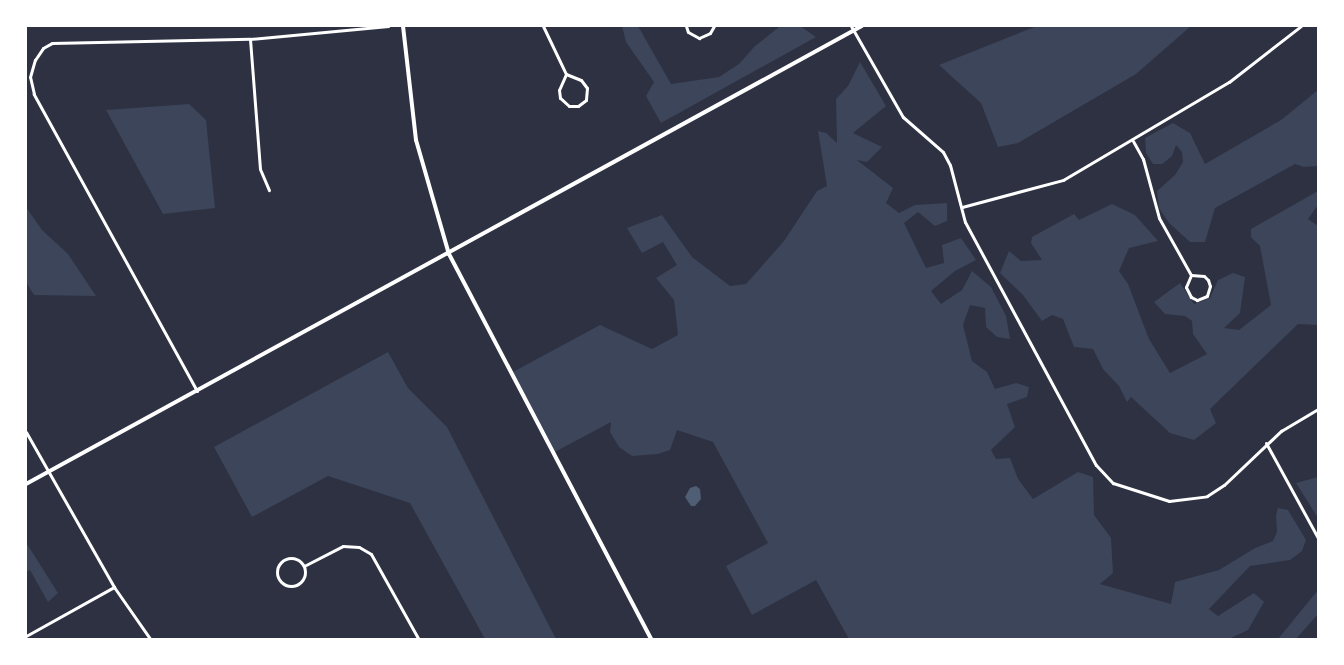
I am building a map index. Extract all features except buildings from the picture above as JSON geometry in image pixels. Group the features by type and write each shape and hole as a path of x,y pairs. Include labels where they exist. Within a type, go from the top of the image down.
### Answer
{"street":[{"path":"197,391 34,94 30,77 35,60 43,48 52,43 250,39 388,26"},
{"path":"403,26 416,140 449,254 652,639"},
{"path":"543,26 566,74 581,81 587,88 586,100 578,106 569,106 560,98 560,90 566,74"},
{"path":"686,26 688,32 699,38 710,33 714,26"},
{"path":"26,484 449,254 853,28 862,26"},
{"path":"962,207 1063,180 1133,141 1229,82 1301,26"},
{"path":"853,28 903,117 943,152 950,165 965,222 1096,465 1113,483 1169,501 1207,496 1224,485 1266,444 1289,426 1318,409"},
{"path":"250,39 260,168 269,190"},
{"path":"1133,141 1143,159 1159,218 1191,275"},
{"path":"1191,275 1204,276 1208,280 1210,288 1207,296 1197,300 1188,293 1186,287 1191,275"},
{"path":"26,432 114,587 151,639"},
{"path":"1266,444 1318,538"},
{"path":"304,566 343,546 359,547 371,554 419,639"},
{"path":"288,558 296,558 304,566 306,574 299,585 291,587 283,584 278,578 279,565 288,558"},
{"path":"26,636 114,587"}],"shaded area":[{"path":"622,26 638,26 671,84 719,77 739,64 778,26 800,26 816,37 661,123 646,96 654,82 626,42"},
{"path":"1037,26 1191,26 1136,74 1018,143 998,147 981,103 939,65"},
{"path":"860,62 886,106 853,133 882,147 867,162 857,160 893,188 886,203 899,213 915,205 947,203 947,221 935,226 918,212 904,223 926,268 944,263 942,245 961,238 976,260 955,271 931,291 941,304 962,290 972,271 991,287 1006,316 1010,339 997,337 986,327 985,308 970,305 963,325 972,361 987,372 995,389 1016,383 1029,387 1027,397 1007,404 1015,427 991,450 996,459 1010,458 1018,479 1033,499 1078,472 1093,477 1094,515 1111,538 1113,573 1100,584 1171,604 1175,582 1219,570 1255,548 1273,541 1277,532 1278,508 1288,510 1306,540 1302,551 1290,560 1250,566 1209,609 1218,616 1254,593 1264,602 1248,630 1229,639 849,639 816,580 752,615 726,566 768,543 713,442 677,430 670,450 658,454 632,456 619,447 610,432 611,422 553,453 511,373 600,325 652,349 678,335 674,300 656,278 677,265 663,242 642,253 627,228 662,215 692,257 730,286 746,284 784,241 817,191 827,186 818,131 826,133 837,143 836,99 848,86"},
{"path":"1318,90 1318,166 1304,167 1295,164 1215,208 1205,242 1190,242 1169,223 1159,208 1157,191 1175,175 1183,162 1182,152 1176,145 1172,156 1162,164 1153,164 1146,153 1145,138 1173,123 1190,133 1205,164 1281,120"},
{"path":"189,104 206,120 215,208 163,214 106,110"},
{"path":"1318,191 1318,205 1308,219 1318,226 1318,325 1298,324 1210,409 1216,423 1194,440 1170,433 1131,397 1127,402 1119,386 1103,369 1093,349 1074,347 1063,319 1052,315 1042,321 1023,295 1000,273 1009,251 1021,261 1042,260 1031,243 1032,237 1074,214 1079,220 1112,204 1135,215 1158,241 1129,248 1119,271 1128,284 1149,339 1170,373 1207,354 1193,334 1192,321 1185,316 1165,314 1154,302 1180,283 1194,304 1210,298 1218,280 1233,273 1245,277 1240,313 1224,328 1239,330 1271,305 1260,246 1251,237 1251,229"},
{"path":"26,207 42,230 68,254 96,296 34,295 26,282"},
{"path":"388,352 408,388 447,427 556,639 485,639 410,503 328,476 252,517 214,447"},
{"path":"1318,477 1318,518 1296,483"},
{"path":"696,486 700,489 701,499 695,506 691,506 685,497 690,488"},
{"path":"27,544 58,593 48,602 30,570 26,572"},
{"path":"1318,590 1318,614 1296,639 1278,639"}]}
